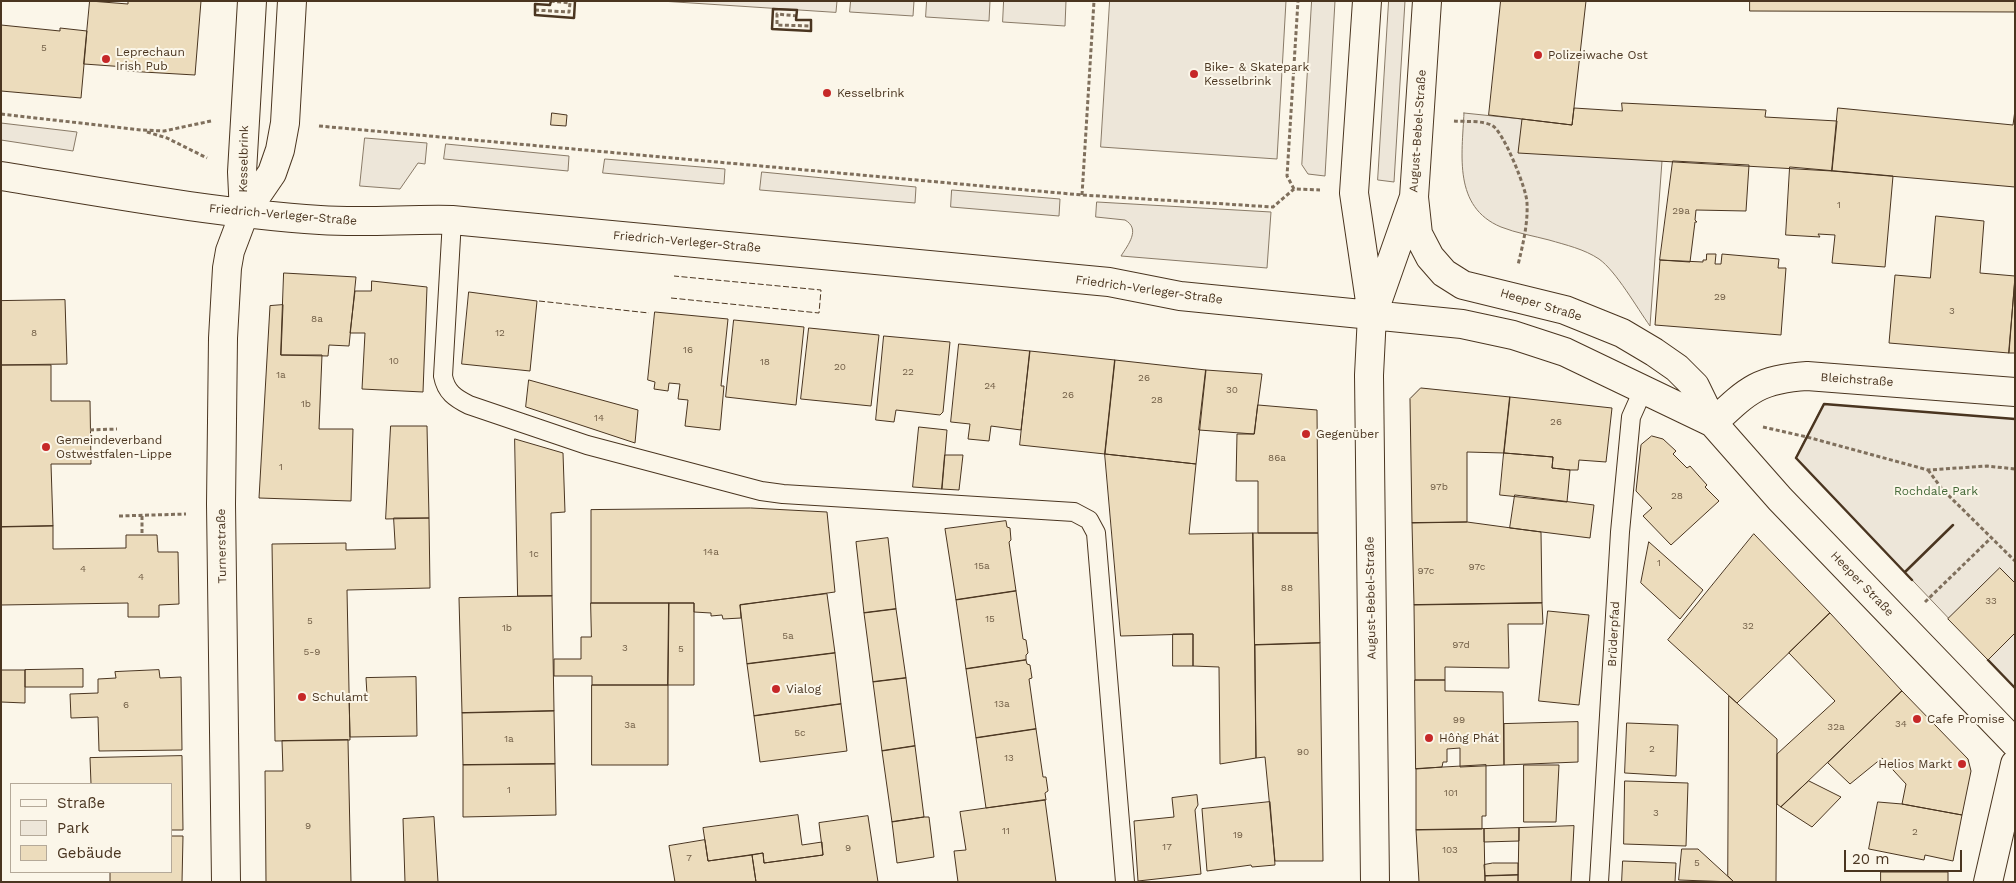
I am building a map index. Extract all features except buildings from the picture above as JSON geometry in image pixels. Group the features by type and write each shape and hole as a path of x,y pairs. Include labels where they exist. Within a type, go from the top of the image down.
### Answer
{"street":[{"name":"Kesselbrink","path":"244,214 242,172 252,1"},
{"name":"Kesselbrink","path":"244,214 272,173 280,150 285,123 292,1"},
{"name":"August-Bebel-Straße","path":"1367,1 1354,193 1372,315 1369,384 1375,882"},
{"name":"August-Bebel-Straße","path":"1372,315 1414,197 1426,1"},
{"name":"Friedrich-Verleger-Straße","path":"1,176 244,214 375,222 452,220 1109,282 1180,296 1372,315"},
{"name":"Heeper Straße","path":"1414,197 1418,234 1430,257 1444,274 1463,285 1565,310 1622,333 1677,368 1695,386 1713,423 1780,498 2015,743"},
{"name":"Turnerstraße","path":"226,882 221,514 223,338 227,268 230,250 244,214"},
{"name":"Heeper Straße","path":"1372,315 1462,324 1513,334 1564,352 1713,423"},
{"name":"Bleichstraße","path":"1713,423 1740,398 1764,382 1783,378 1807,376 2015,392"},
{"path":"1988,882 2015,764"}],"lane":[{"path":"452,220 443,376 448,391 458,400 587,445 761,491 783,494 1074,512 1090,520 1096,533 1125,882"},
{"name":"Brüderpfad","path":"1599,882 1620,532 1631,417 1643,390"}],"path":[{"path":"535,10 569,12 570,3 551,1"},
{"path":"1082,195 1094,1"},
{"path":"1294,189 1286,176 1298,1"},
{"path":"797,16 778,14 777,25 811,26"},
{"path":"1,114 164,131 224,118 244,120"},
{"path":"1419,117 1481,123 1493,126 1501,136 1510,154 1527,201 1527,223 1512,296"},
{"path":"285,123 1082,195 1273,207 1294,189 1326,191"},
{"path":"141,130 167,138 212,162"},
{"path":"1713,423 1767,428 1928,470 1988,466 2015,469"},
{"path":"90,430 117,429"},
{"path":"1928,470 1942,489 2015,561"},
{"path":"119,516 221,514"},
{"path":"142,516 142,535"},
{"path":"1901,624 1992,537"}],"green space":[{"path":"661,1 837,1 836,12"},
{"path":"851,1 914,1 913,16 850,12"},
{"path":"927,1 990,1 989,21 926,17"},
{"path":"1004,1 1066,1 1065,26 1003,22"},
{"name":"Bike- & Skatepark Kesselbrink","path":"1110,1 1286,1 1277,159 1101,147"},
{"path":"1312,1 1335,1 1325,176 1308,174 1302,165"},
{"path":"1389,1 1405,1 1394,182 1378,180"},
{"path":"1464,113 1522,119 1662,161 1650,326 1619,281 1599,259 1575,248 1501,227 1486,218 1475,207 1468,193 1462,162"},
{"path":"1,123 77,132 73,151 1,140"},
{"path":"365,138 427,143 425,164 418,163 400,189 360,186"},
{"path":"446,144 569,156 568,171 444,159"},
{"path":"605,159 725,169 724,184 603,173"},
{"path":"762,172 916,187 915,203 760,190"},
{"path":"952,190 1060,199 1059,216 951,207"},
{"path":"1097,202 1271,212 1267,268 1121,256 1132,237 1132,228 1125,220 1096,217"},
{"name":"Rochdale Park","path":"1824,404 2015,419 2015,688 1796,458"}],"fence":[{"path":"671,298 819,313 821,290 674,276"},
{"path":"539,301 649,313"}],"wall":[{"path":"551,1 550,5 535,4 535,15 574,18 575,1"},
{"path":"773,9 797,10 796,20 811,20 811,31 772,29 773,9"},
{"path":"1912,580 1796,458 1824,404 2015,419"},
{"path":"1905,572 1953,525"},
{"path":"1988,660 2015,688"}],"place":[{"name":"Polizeiwache Ost","path":"1538,55"},
{"name":"Leprechaun Irish Pub","path":"106,59"},
{"name":"Bike- & Skatepark Kesselbrink","path":"1194,74"},
{"name":"Kesselbrink","path":"827,93"},
{"name":"Gegenüber","path":"1306,434"},
{"name":"Gemeindeverband Ostwestfalen-Lippe","path":"46,447"},
{"name":"Vialog","path":"776,689"},
{"name":"Schulamt","path":"302,697"},
{"name":"Cafe Promise","path":"1917,719"},
{"name":"Hôǹg Phát","path":"1429,738"},
{"name":"Helios Markt","path":"1962,764"}]}
